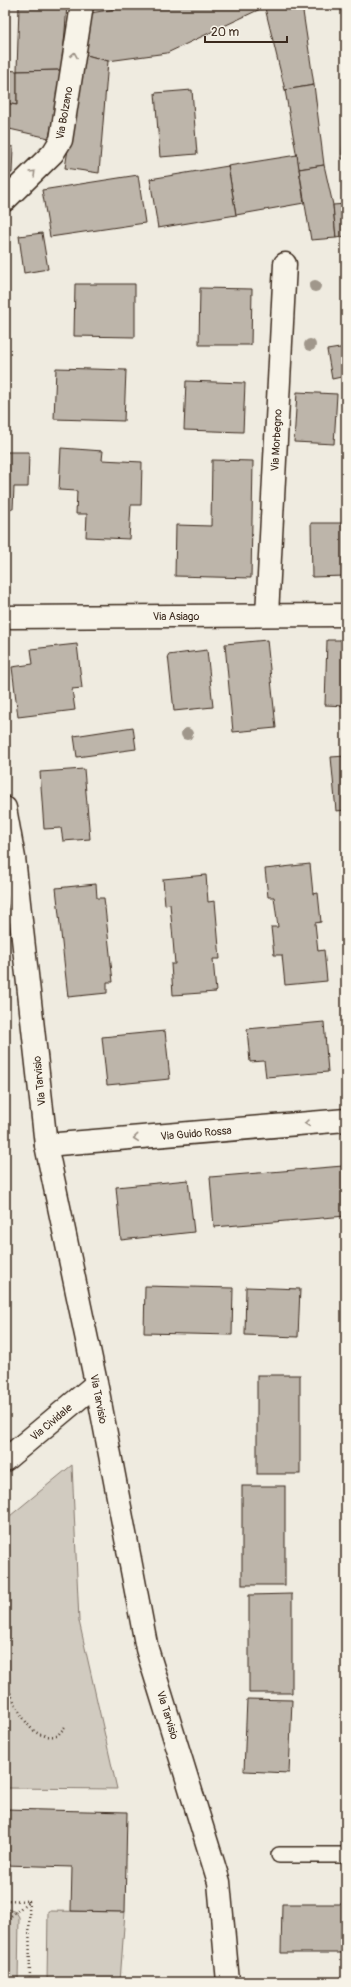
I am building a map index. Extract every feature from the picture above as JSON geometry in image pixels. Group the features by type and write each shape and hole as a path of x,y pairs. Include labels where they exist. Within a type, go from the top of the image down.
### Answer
{"street":[{"name":"Via Bolzano","path":"5,200 59,146 82,5"},
{"name":"Via Morbegno","path":"268,615 285,264"},
{"name":"Via Asiago","path":"5,617 346,615"},
{"name":"Via Tarvisio","path":"5,808 14,858 46,1145 96,1384 147,1649 219,1882 228,1982"},
{"name":"Via Guido Rossa","path":"46,1145 346,1120"},
{"name":"Via Cividale","path":"5,1460 96,1384"}],"lane":[{"path":"279,1855 346,1855"}],"path":[{"path":"5,1678 20,1712 33,1730 47,1737 57,1736 65,1727"},
{"path":"5,1900 29,1901"},
{"path":"5,1921 29,1901"},
{"path":"29,1901 30,1982"}],"shaded area":[{"path":"72,1465 79,1621 117,1789 5,1788 5,1520"},
{"path":"5,1908 16,1912 19,1917 18,1982 5,1982"},
{"path":"48,1911 125,1912 120,1982 47,1982"}],"building":[{"path":"5,5 67,5 62,70 17,71 19,6"},
{"path":"140,5 257,5 258,10 167,53 108,61 83,54 90,13"},
{"path":"257,5 302,5 314,85 285,90 265,8 258,10"},
{"path":"83,54 108,61 99,173 65,168"},
{"path":"5,70 17,71 17,105 5,103"},
{"path":"62,70 49,138 5,128 5,103 17,105 17,71"},
{"path":"345,76 346,159 342,159"},
{"path":"314,85 324,165 299,169 285,90"},
{"path":"192,90 197,154 160,157 155,93"},
{"path":"5,146 13,147 12,173 5,173"},
{"path":"297,155 304,203 236,215 228,166"},
{"path":"324,165 333,205 336,238 311,240 299,169"},
{"path":"228,166 236,215 158,228 150,179"},
{"path":"138,175 145,223 50,237 42,190"},
{"path":"346,204 346,236 336,238 333,205"},
{"path":"42,233 48,269 24,273 19,236"},
{"path":"75,284 135,284 135,337 74,336"},
{"path":"200,288 252,289 251,345 199,345"},
{"path":"346,347 346,376 332,379 327,350"},
{"path":"56,368 126,370 124,421 54,419"},
{"path":"186,381 245,383 243,432 184,430"},
{"path":"297,392 337,394 334,444 294,442"},
{"path":"61,448 103,451 102,460 142,462 141,505 131,505 129,539 86,537 87,514 76,514 77,491 59,490"},
{"path":"5,452 29,452 28,487 14,487 13,509 5,509"},
{"path":"212,460 253,461 251,578 175,576 176,525 211,526"},
{"path":"311,523 346,523 346,576 312,577"},
{"path":"267,640 276,728 233,732 225,644"},
{"path":"327,640 346,640 346,706 325,705"},
{"path":"77,644 82,688 72,689 75,710 18,717 12,667 33,664 31,649"},
{"path":"207,650 213,707 174,711 168,655"},
{"path":"133,727 136,749 77,757 74,736"},
{"path":"346,756 346,810 336,811 331,757"},
{"path":"84,769 90,839 63,841 61,828 44,829 40,772"},
{"path":"310,864 313,894 318,893 321,922 315,923 318,951 324,950 327,981 285,985 282,955 274,955 271,927 278,927 274,897 268,897 265,869"},
{"path":"206,875 208,902 215,901 220,959 213,959 216,992 173,995 171,964 175,964 170,904 165,905 163,879"},
{"path":"96,884 97,898 104,898 113,982 107,982 107,993 68,997 56,888"},
{"path":"324,1022 328,1072 266,1077 264,1061 250,1062 247,1029"},
{"path":"165,1031 170,1079 107,1085 102,1037"},
{"path":"343,1166 346,1216 214,1227 210,1177"},
{"path":"188,1180 194,1232 121,1240 116,1187"},
{"path":"145,1286 233,1288 232,1335 144,1333"},
{"path":"246,1287 300,1289 298,1337 245,1335"},
{"path":"257,1375 300,1375 300,1474 257,1474"},
{"path":"242,1486 285,1486 285,1585 242,1585"},
{"path":"292,1594 292,1693 249,1693 249,1595"},
{"path":"247,1699 292,1700 289,1773 244,1771"},
{"path":"345,1790 346,1825 344,1825"},
{"path":"5,1809 127,1812 125,1912 71,1911 72,1867 5,1865"},
{"path":"282,1904 346,1904 346,1953 281,1953"}]}
